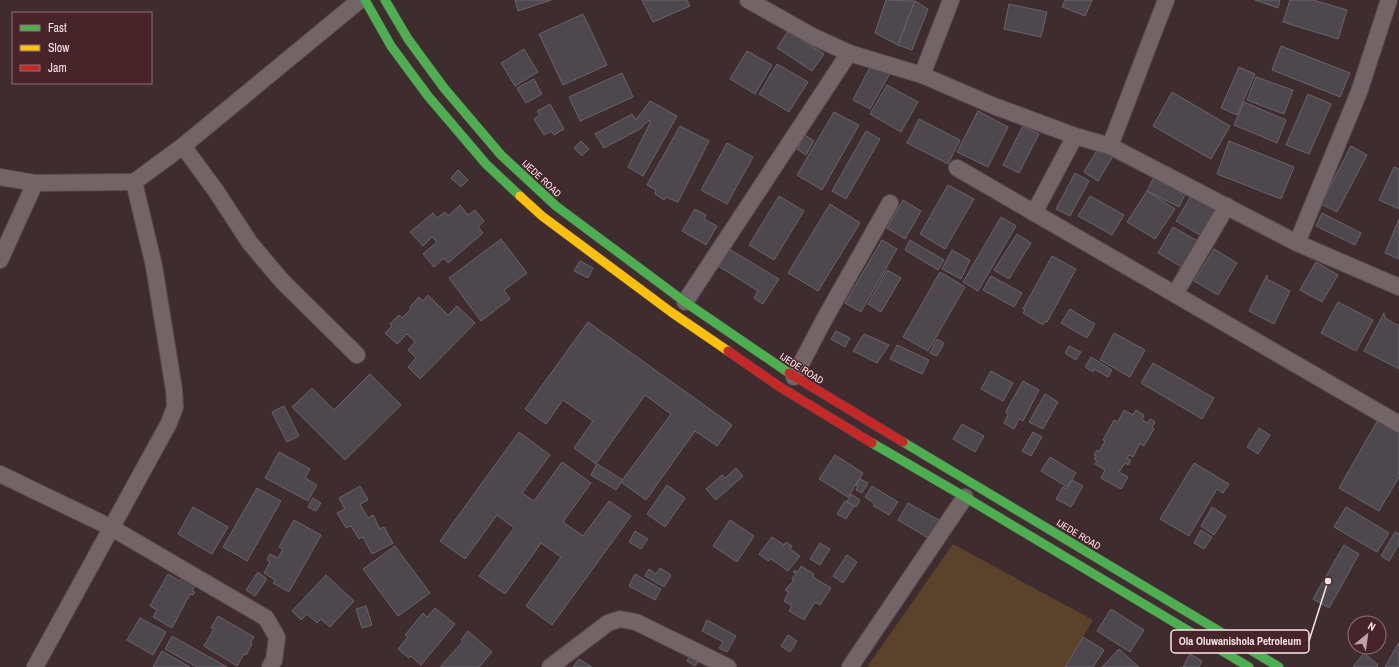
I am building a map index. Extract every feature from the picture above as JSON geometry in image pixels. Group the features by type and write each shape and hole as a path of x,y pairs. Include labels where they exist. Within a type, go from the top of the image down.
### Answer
{"main road":[{"path":"365,0 391,46 428,96 486,164 542,216 671,312 780,387 883,450 965,497 1249,667"},
{"name":"IJEDE ROAD","path":"385,0 408,39 444,88 501,155 556,206 685,302 794,377 1279,667"},
{"path":"883,450 892,435"}],"street":[{"path":"0,177 35,183 134,182 183,146 360,0"},
{"path":"748,0 814,37 849,53 922,75 994,106 1075,136 1110,146 1297,243 1399,287"},
{"path":"922,75 952,0"},
{"path":"1110,146 1166,0"},
{"path":"1297,243 1359,92 1388,0"},
{"path":"685,302 849,53"},
{"path":"1034,213 1075,136"},
{"path":"183,146 216,191 250,243 282,281 357,355"},
{"path":"957,168 1399,424"},
{"path":"35,667 169,423 175,407 174,390 154,266 134,182"},
{"path":"0,260 35,183"},
{"path":"794,377 825,318 890,203"},
{"path":"1175,294 1227,206"},
{"path":"0,474 112,528 266,618 277,637 274,660 270,667"},
{"path":"850,667 965,497"},
{"path":"550,667 608,623 620,619 636,622 728,667"}],"shaded area":[{"path":"953,544 1093,620 1065,667 867,667"}],"building":[{"path":"515,0 551,0 518,11"},
{"path":"642,0 687,0 690,6 653,22"},
{"path":"886,0 915,1 898,45 875,33"},
{"path":"1065,0 1092,0 1085,16 1062,7"},
{"path":"1255,0 1280,0 1278,8"},
{"path":"1290,0 1313,0 1347,10 1338,39 1283,22"},
{"path":"915,1 928,9 912,50 898,45"},
{"path":"1009,4 1047,12 1041,37 1004,29"},
{"path":"583,14 607,65 563,85 539,34"},
{"path":"788,31 824,54 812,71 777,48"},
{"path":"1281,46 1350,73 1340,97 1272,70"},
{"path":"524,49 538,72 515,86 501,63"},
{"path":"747,51 772,65 755,94 730,79"},
{"path":"872,63 890,73 870,109 853,100"},
{"path":"777,64 808,82 789,112 759,94"},
{"path":"1239,67 1255,74 1237,115 1221,108"},
{"path":"622,73 633,97 580,121 569,97"},
{"path":"1256,77 1293,90 1284,114 1247,100"},
{"path":"534,79 542,94 526,103 517,88"},
{"path":"887,85 918,102 901,132 870,114"},
{"path":"1172,92 1230,126 1211,159 1153,126"},
{"path":"1308,94 1331,104 1309,154 1286,145"},
{"path":"650,101 677,116 643,176 628,167 650,123 649,120 640,129 604,148 595,134 632,114 636,120"},
{"path":"1244,102 1286,120 1277,143 1234,125"},
{"path":"550,104 564,129 554,135 551,131 544,135 534,119 540,115 537,111"},
{"path":"978,111 1008,127 988,167 957,152"},
{"path":"834,112 859,125 822,190 797,175"},
{"path":"919,119 960,140 948,164 907,143"},
{"path":"680,126 709,141 678,202 666,197 664,200 655,194 656,190 647,185"},
{"path":"1023,126 1039,134 1019,173 1003,165"},
{"path":"866,131 880,139 846,199 832,191"},
{"path":"805,135 814,141 806,155 797,149"},
{"path":"581,141 589,149 582,156 574,148"},
{"path":"1229,141 1294,167 1281,199 1217,174"},
{"path":"727,143 753,157 727,204 701,190"},
{"path":"1351,146 1367,155 1337,212 1321,204"},
{"path":"1099,147 1113,156 1098,181 1084,172"},
{"path":"1394,167 1399,169 1399,209 1379,200"},
{"path":"458,170 468,180 461,187 451,178"},
{"path":"1075,173 1089,181 1070,216 1056,209"},
{"path":"1155,175 1187,190 1179,207 1147,191"},
{"path":"948,185 974,199 945,249 920,234"},
{"path":"1147,191 1175,209 1155,239 1127,222"},
{"path":"779,196 804,211 774,260 749,245"},
{"path":"1090,196 1124,215 1112,235 1078,216"},
{"path":"1191,196 1220,213 1205,238 1176,221"},
{"path":"903,200 921,211 905,239 887,228"},
{"path":"830,204 860,223 818,291 788,273"},
{"path":"460,205 468,215 475,210 484,221 478,227 483,233 448,263 444,258 434,267 423,254 437,242 432,237 423,246 410,232 433,213 437,218 445,212 448,216"},
{"path":"695,209 706,215 704,219 717,226 706,245 682,231"},
{"path":"1322,213 1361,233 1355,245 1316,226"},
{"path":"1001,217 1016,226 978,291 963,282"},
{"path":"1399,219 1399,259 1385,253"},
{"path":"1173,227 1201,243 1185,269 1158,253"},
{"path":"1017,234 1031,243 1009,279 994,270"},
{"path":"501,239 527,273 504,290 510,299 481,321 449,278"},
{"path":"882,240 897,249 861,312 845,303"},
{"path":"910,240 944,260 938,270 905,250"},
{"path":"729,249 779,279 763,304 754,298 758,291 718,266"},
{"path":"1214,249 1237,263 1218,295 1194,281"},
{"path":"952,250 970,260 961,279 942,269"},
{"path":"1052,256 1076,269 1047,322 1045,321 1043,325 1023,313 1025,310 1023,309"},
{"path":"580,261 593,268 588,278 574,271"},
{"path":"1316,262 1338,275 1322,302 1300,290"},
{"path":"887,270 901,278 881,312 868,304"},
{"path":"940,272 965,287 928,351 903,337"},
{"path":"1267,275 1267,279 1290,291 1274,324 1249,311"},
{"path":"991,276 1022,293 1014,307 983,290"},
{"path":"428,295 448,315 457,306 475,323 420,379 408,367 416,358 408,350 415,342 407,334 397,344 385,333 392,326 390,324 399,315 402,318 411,309 410,307 419,297 423,301"},
{"path":"1338,302 1373,320 1356,351 1321,333"},
{"path":"1070,309 1095,324 1087,338 1061,323"},
{"path":"1384,313 1385,318 1399,326 1399,369 1364,351"},
{"path":"588,322 732,425 717,446 695,431 646,500 621,482 671,414 645,395 596,464 574,448 593,421 563,400 546,424 525,409"},
{"path":"836,331 850,338 845,347 831,339"},
{"path":"1114,333 1145,350 1130,377 1100,360"},
{"path":"864,334 889,345 877,363 853,351"},
{"path":"937,339 944,343 937,356 930,353"},
{"path":"897,345 929,360 922,374 890,359"},
{"path":"1069,346 1081,352 1076,360 1065,353"},
{"path":"1091,357 1112,370 1108,377 1094,369 1093,372 1085,367"},
{"path":"1153,363 1214,398 1202,419 1141,383"},
{"path":"991,371 1013,383 1003,401 981,389"},
{"path":"370,374 401,405 345,460 292,407 312,388 334,410"},
{"path":"1023,381 1039,390 1023,421 1019,419 1014,429 1004,423 1008,415 1006,411"},
{"path":"1045,394 1058,402 1043,429 1029,422"},
{"path":"284,406 299,436 287,442 272,412"},
{"path":"1124,410 1133,415 1136,410 1144,415 1142,420 1148,423 1150,419 1155,422 1152,428 1154,429 1144,446 1140,443 1133,457 1129,455 1127,458 1131,460 1128,465 1125,463 1119,472 1128,477 1121,489 1101,478 1105,470 1095,464 1097,461 1094,459 1096,456 1094,455 1097,450 1099,452 1105,441 1103,440 1114,420 1118,422"},
{"path":"1379,418 1399,429 1399,477 1379,511 1339,488"},
{"path":"962,424 984,436 975,452 953,439"},
{"path":"1259,428 1270,435 1258,454 1247,447"},
{"path":"519,432 550,455 522,493 534,501 562,462 591,483 563,522 583,536 609,501 631,516 552,625 526,606 561,557 541,543 505,594 479,576 514,528 497,515 465,559 440,541"},
{"path":"1033,432 1042,437 1031,456 1022,451"},
{"path":"279,452 310,469 305,478 317,485 308,501 265,478"},
{"path":"835,455 863,473 848,497 819,479"},
{"path":"1050,457 1076,473 1067,487 1041,471"},
{"path":"1194,463 1229,484 1223,493 1217,489 1189,536 1160,519"},
{"path":"597,464 623,480 616,490 591,475"},
{"path":"736,468 743,476 716,500 706,489 722,475 725,478"},
{"path":"860,479 868,483 862,493 856,490 858,486 856,485"},
{"path":"1072,480 1083,486 1071,507 1056,499 1063,487 1067,489"},
{"path":"667,485 685,498 665,527 647,514"},
{"path":"360,486 368,500 360,504 368,518 373,515 380,529 384,527 393,543 372,554 363,537 359,539 351,526 346,528 337,513 345,509 339,498"},
{"path":"872,486 898,502 889,515 874,506 874,503 865,497"},
{"path":"257,488 281,501 247,561 223,547"},
{"path":"851,494 860,500 856,507 847,502"},
{"path":"313,498 321,503 316,511 308,507"},
{"path":"845,501 854,506 846,519 837,514"},
{"path":"908,503 939,520 928,538 898,520"},
{"path":"193,507 228,527 212,554 178,534"},
{"path":"1212,507 1226,516 1214,535 1201,526"},
{"path":"1346,507 1389,533 1377,552 1334,527"},
{"path":"294,520 321,535 289,592 273,583 275,580 264,573 270,562 267,560 270,554 278,558 283,549 279,547"},
{"path":"730,520 754,536 737,562 713,546"},
{"path":"1201,530 1212,537 1204,549 1194,543"},
{"path":"635,531 648,539 641,549 629,542"},
{"path":"1395,532 1399,534 1399,544 1389,561 1381,556"},
{"path":"772,537 784,545 786,542 792,546 790,549 800,556 788,571 771,559 768,561 759,554"},
{"path":"820,543 830,549 820,565 810,559"},
{"path":"1344,545 1359,554 1329,608 1313,599"},
{"path":"395,546 430,593 398,616 363,569"},
{"path":"847,555 857,562 843,583 833,576"},
{"path":"801,566 814,574 813,577 831,588 820,605 815,602 804,620 789,611 792,606 784,601 789,592 785,590 794,580 792,579 796,573 793,572 795,570 798,572"},
{"path":"660,568 671,575 664,587 645,576 649,569 656,574"},
{"path":"258,572 267,579 255,596 246,590"},
{"path":"168,574 180,581 183,575 197,583 192,591 195,592 193,595 190,594 172,628 153,617 157,610 150,606"},
{"path":"635,574 661,589 655,600 629,586"},
{"path":"326,575 354,601 330,627 321,619 317,623 307,614 301,620 292,611"},
{"path":"366,606 372,625 362,628 356,609"},
{"path":"435,608 455,624 421,665 411,656 409,658 398,649 408,637 405,635 423,613 427,617"},
{"path":"1111,609 1144,630 1130,652 1097,631"},
{"path":"218,616 254,637 250,643 252,644 246,655 244,654 237,666 204,646 214,629 211,628"},
{"path":"140,618 166,632 153,655 127,640"},
{"path":"707,620 736,636 727,652 719,648 723,642 702,631"},
{"path":"468,631 492,652 479,667 440,667 463,641 461,640"},
{"path":"788,635 797,641 790,652 781,646"},
{"path":"172,636 227,667 197,667 165,649"},
{"path":"1083,637 1104,650 1093,667 1065,667"},
{"path":"1399,642 1399,667 1385,667"},
{"path":"1119,649 1139,667 1102,667"},
{"path":"162,651 190,667 153,667"},
{"path":"1190,654 1202,661 1199,667 1183,667"},
{"path":"1362,655 1366,655 1378,665 1377,667 1353,667"},
{"path":"689,657 698,662 695,666 687,661"},
{"path":"579,659 592,667 573,667"}],"traffic: fast":[{"path":"365,0 391,46 428,96 486,164 520,196"},
{"path":"385,0 408,39 444,88 501,155 556,206 685,302 789,373"},
{"path":"903,442 1279,667"},
{"path":"872,443 1249,667"}],"traffic: slow":[{"path":"520,196 542,216 671,312 728,351"}],"traffic: jam":[{"path":"728,351 780,387 872,443"},
{"path":"789,373 903,442"}],"place":[{"name":"Ola Oluwanishola Petroleum","path":"1328,581"}]}
